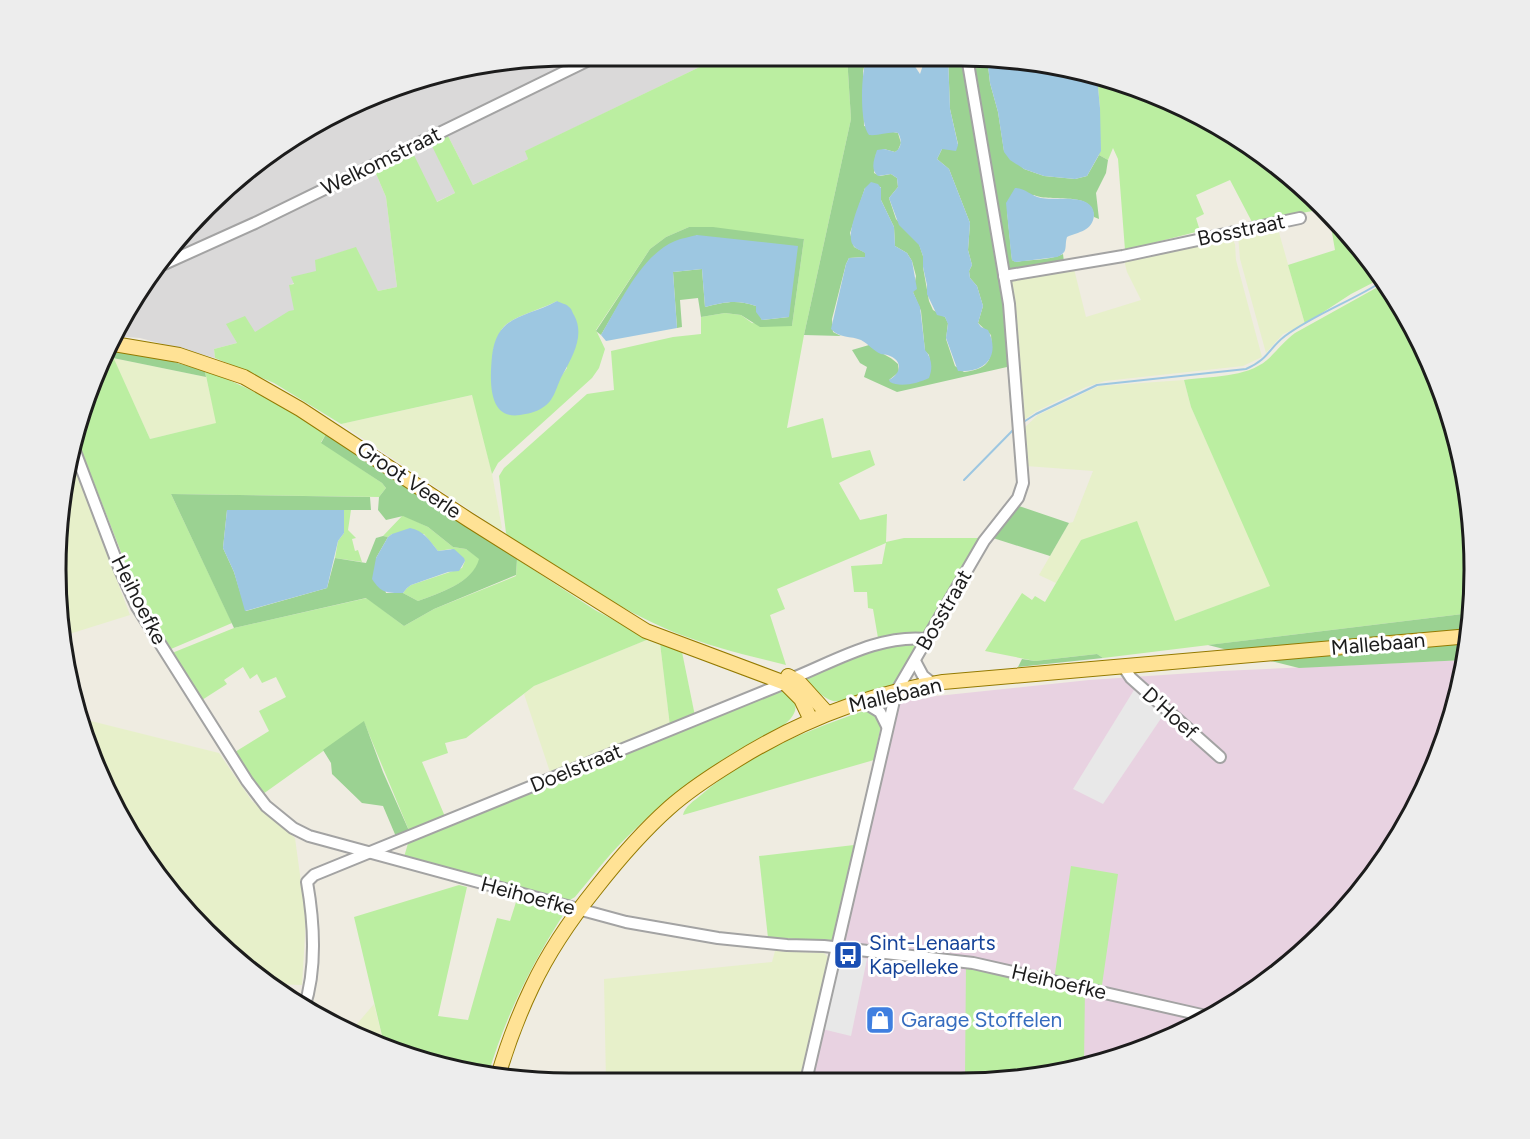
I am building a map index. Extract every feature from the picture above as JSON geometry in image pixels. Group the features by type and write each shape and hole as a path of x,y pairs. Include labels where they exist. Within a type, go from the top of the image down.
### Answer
{"main road":[{"name":"Groot Veerle","path":"119,346 179,356 244,377 300,409 468,520 646,631 697,651 789,681 812,695 826,712"},
{"name":"Mallebaan","path":"501,1068 533,985 578,910 621,856 670,807 713,775 752,750 826,712 933,684 1460,637"},
{"path":"789,681 801,699 810,720"}],"street":[{"name":"Welkomstraat","path":"172,260 255,223 577,66"},
{"name":"Bosstraat","path":"808,1073 896,692 984,541 1017,498 1023,483 1016,377 1004,276 969,66"},
{"name":"Bosstraat","path":"1004,276 1123,256 1300,218"},
{"name":"Heihoefke","path":"78,460 120,570 137,607 247,781 266,806 293,828 309,836 578,910 650,927 757,943 947,959 996,967 1197,1014"},
{"name":"Doelstraat","path":"307,999 313,932 307,882 314,875 879,642 911,637 927,639"},
{"path":"915,661 923,676 933,684"},
{"name":"D'Hoef","path":"1123,666 1131,678 1220,757"},
{"path":"862,701 880,712 887,726"}],"shaded area":[{"path":"570,66 702,66 526,151 528,159 473,185 447,134 431,142 455,193 436,202 374,169 386,197 397,287 378,291 355,248 316,260 317,271 290,285 295,310 254,333 227,324 237,343 214,349 215,358 140,338 123,337 133,318 170,263 213,213 263,170 318,133 347,118 377,104 439,83 504,70"},
{"path":"1455,660 1447,700 1426,762 1397,821 1360,876 1317,926 1267,969 1212,1006 1153,1035 1091,1056 1026,1069 993,1072 813,1073 899,700 1089,680 1222,671"},
{"path":"1134,690 1164,714 1103,804 1073,789"},
{"path":"839,952 867,959 851,1036 822,1029"}],"green space":[{"path":"702,66 848,66 851,119 804,335 787,428 823,418 832,458 870,450 875,465 839,483 860,520 887,514 886,542 904,538 981,538 927,630 922,633 878,638 873,609 868,608 867,592 854,592 851,566 882,564 886,543 777,589 785,609 770,615 786,665 703,643 654,623 590,588 506,533 499,476 504,468 587,394 614,390 611,351 673,337 701,334 701,317 725,313 741,315 752,323 792,326 804,239 689,227 666,237 650,249 596,330 605,349 599,368 592,378 498,463 492,474 472,395 341,424 274,383 215,358 214,349 237,343 226,324 245,316 255,332 294,310 289,285 294,284 291,277 316,271 315,260 356,247 378,291 397,287 386,197 374,169 412,151 437,202 455,193 430,142 447,134 473,185 528,159 525,151","holes":["557,301 567,368 562,375 493,351 502,329 519,317"]},
{"path":"848,66 864,66 864,126 898,133 901,143 895,152 884,149 876,154 874,173 880,176 891,174 897,178 898,187 889,198 896,219 919,244 923,256 929,301 933,310 945,317 948,323 946,339 955,366 964,372 973,371 988,361 991,335 978,323 983,306 977,286 970,278 969,271 972,265 968,250 970,223 949,169 937,159 942,149 958,144 950,109 948,66 988,67 1004,151 1024,169 1044,176 1075,179 1087,176 1099,155 1108,160 1106,173 1096,193 1099,219 1094,217 1087,203 1079,200 1034,195 1007,211 1012,260 1016,262 1046,259 1063,254 1065,270 1011,280 1020,364 897,392 864,377 867,367 860,363 852,350 869,345 898,364 899,372 889,380 931,371 929,355 925,351 921,311 913,292 916,276 912,261 907,253 895,246 894,227 881,200 881,187 865,188 850,233 854,247 866,253 865,257 849,258 846,264 832,319 833,332 841,336 804,335 851,119"},
{"path":"1098,85 1153,104 1183,118 1212,133 1267,170 1314,211 1252,222 1230,180 1196,195 1204,214 1196,218 1200,231 1125,250 1118,159 1113,148 1108,160 1099,155 1100,108"},
{"path":"689,227 713,227 804,239 792,326 760,327 741,315 725,313 701,317 698,298 680,300 682,327 677,328 673,272 702,269 705,307 743,302 756,306 762,320 789,317 697,235 622,299 601,335 596,331 650,249 666,237"},
{"path":"1278,229 1305,324 1283,334 1266,353 1240,259 1238,235"},
{"path":"1331,229 1374,282 1305,324 1288,265 1335,250"},
{"path":"1231,237 1235,244 1236,260 1262,357 1243,366 1105,381 1086,387 1035,412 1024,420 1011,280 1074,269 1086,317 1141,300 1127,272 1124,260"},
{"path":"1377,287 1397,318 1426,377 1447,439 1460,504 1463,537 1462,614 1103,658 1097,654 1035,661 985,651 1022,593 1032,600 1035,596 1045,602 1081,540 1137,521 1175,621 1270,586 1191,407 1184,380 1216,377 1249,370 1267,360 1295,333"},
{"path":"116,351 160,358 205,371 206,377 113,358"},
{"path":"113,357 150,439 216,423 205,371 267,399 326,434 321,442 386,488 379,497 171,494 232,623 171,649 132,580 81,449 93,408"},
{"path":"113,358 206,377 217,423 150,439"},
{"path":"1184,380 1191,407 1271,586 1175,621 1081,540 1056,583 1039,575 1069,523 1073,522 1093,471 1026,466 1024,428 1038,415 1099,386"},
{"path":"473,395 492,474 502,528 500,530 341,424"},
{"path":"326,434 517,559 516,575 434,609 404,626 366,598 234,628 171,494 370,497 371,510 227,510 223,548 234,572 246,611 327,588 335,558 366,563 376,538 383,536 388,537 376,558 386,593 403,593 418,601 463,581 476,567 479,559 466,549 453,547 428,527 403,516 386,520 378,510 379,497 386,488 382,483 321,443"},
{"path":"76,472 130,615 70,634 66,570 67,537"},
{"path":"1019,506 1069,523 1050,556 993,538"},
{"path":"344,510 351,510 348,530 356,538 352,539 355,551 358,550 362,562 335,558 338,541 344,533"},
{"path":"403,515 428,527 453,547 466,549 480,559 470,575 454,586 418,601 403,593 411,585 462,568 465,561 451,549 438,551 424,534 383,536"},
{"path":"517,559 595,610 649,639 534,686 466,738 445,743 448,753 422,762 446,819 410,833 364,722 263,794 235,752 269,731 259,711 286,697 276,677 262,683 257,674 250,679 243,667 224,680 227,684 202,700 172,653 234,628 367,598 404,626 434,609 516,576"},
{"path":"1462,614 1455,660 1299,668 1208,645"},
{"path":"649,639 660,643 670,726 551,775 524,694 534,686"},
{"path":"660,643 682,652 695,716 670,726"},
{"path":"920,643 896,683 866,695 833,701 821,695 803,678 882,646"},
{"path":"1097,654 1103,658 1018,667 1022,659 1035,661"},
{"path":"783,689 796,707 793,715 784,725 719,762 679,791 641,823 575,897 568,901 404,857 409,840"},
{"path":"864,711 871,711 880,718 881,725 874,760 683,815 690,804 719,781 758,756 800,735"},
{"path":"90,721 219,753 252,801 295,838 306,919 302,985 285,984 263,969 213,926 170,876 133,821 118,792 104,762"},
{"path":"364,721 383,772 410,833 397,839 383,806 362,803 332,774 331,763 323,750"},
{"path":"854,845 832,940 768,938 759,856"},
{"path":"1071,866 1118,874 1101,992 1085,989 1084,1058 1026,1069 965,1073 966,962 1054,980"},
{"path":"459,885 467,887 438,1016 468,1020 497,918 510,921 517,899 565,912 541,951 521,991 491,1067 439,1056 382,1037 354,917"},
{"path":"775,951 824,953 829,958 804,1073 606,1073 604,979 772,962"},
{"path":"374,1004 382,1037 377,1035 356,1025"}],"water":[{"path":"864,66 915,66 920,74 923,66 948,66 950,109 958,145 956,151 942,149 937,159 949,169 970,223 968,250 972,265 969,271 970,278 977,286 983,306 978,323 988,330 992,339 993,348 988,361 976,369 958,371 946,338 948,324 945,317 937,315 927,294 923,256 919,245 899,225 889,198 898,187 897,178 891,174 878,176 874,171 873,164 877,150 895,152 901,141 898,133 869,135 862,109"},
{"path":"988,67 1026,70 1098,85 1101,151 1087,176 1075,179 1044,176 1024,169 1010,160 1004,152 998,112"},
{"path":"871,182 878,184 881,188 881,200 894,227 895,246 907,253 912,261 917,289 913,292 920,307 925,350 931,367 929,378 915,383 899,385 890,382 889,380 896,375 899,368 897,361 889,355 878,353 861,340 841,335 831,329 846,264 849,258 865,257 865,253 853,245 851,234 854,217 865,188"},
{"path":"1015,188 1041,198 1081,200 1092,208 1093,220 1088,228 1067,237 1065,251 1061,255 1015,262 1012,260 1006,203"},
{"path":"697,235 798,246 789,317 762,320 756,312 756,306 743,302 705,307 702,269 673,272 677,328 606,341 601,335 641,269 663,248 678,240"},
{"path":"557,301 570,308 577,323 578,338 574,353 553,397 546,405 537,411 509,415 501,411 496,404 491,386 491,365 495,342 507,324"},
{"path":"227,510 344,510 344,533 338,541 327,588 245,611 234,572 223,548"},
{"path":"410,528 422,534 438,551 454,549 465,561 459,571 448,572 411,585 403,593 385,591 378,587 372,579 376,558 388,537"}],"waterway":[{"path":"1022,423 1097,385 1246,369 1264,358 1279,341 1297,328 1376,285"},
{"path":"964,480 1015,428"}],"place":[{"name":"Sint-Lenaarts Kapelleke","path":"848,955"},
{"name":"Garage Stoffelen","path":"880,1020"}]}
